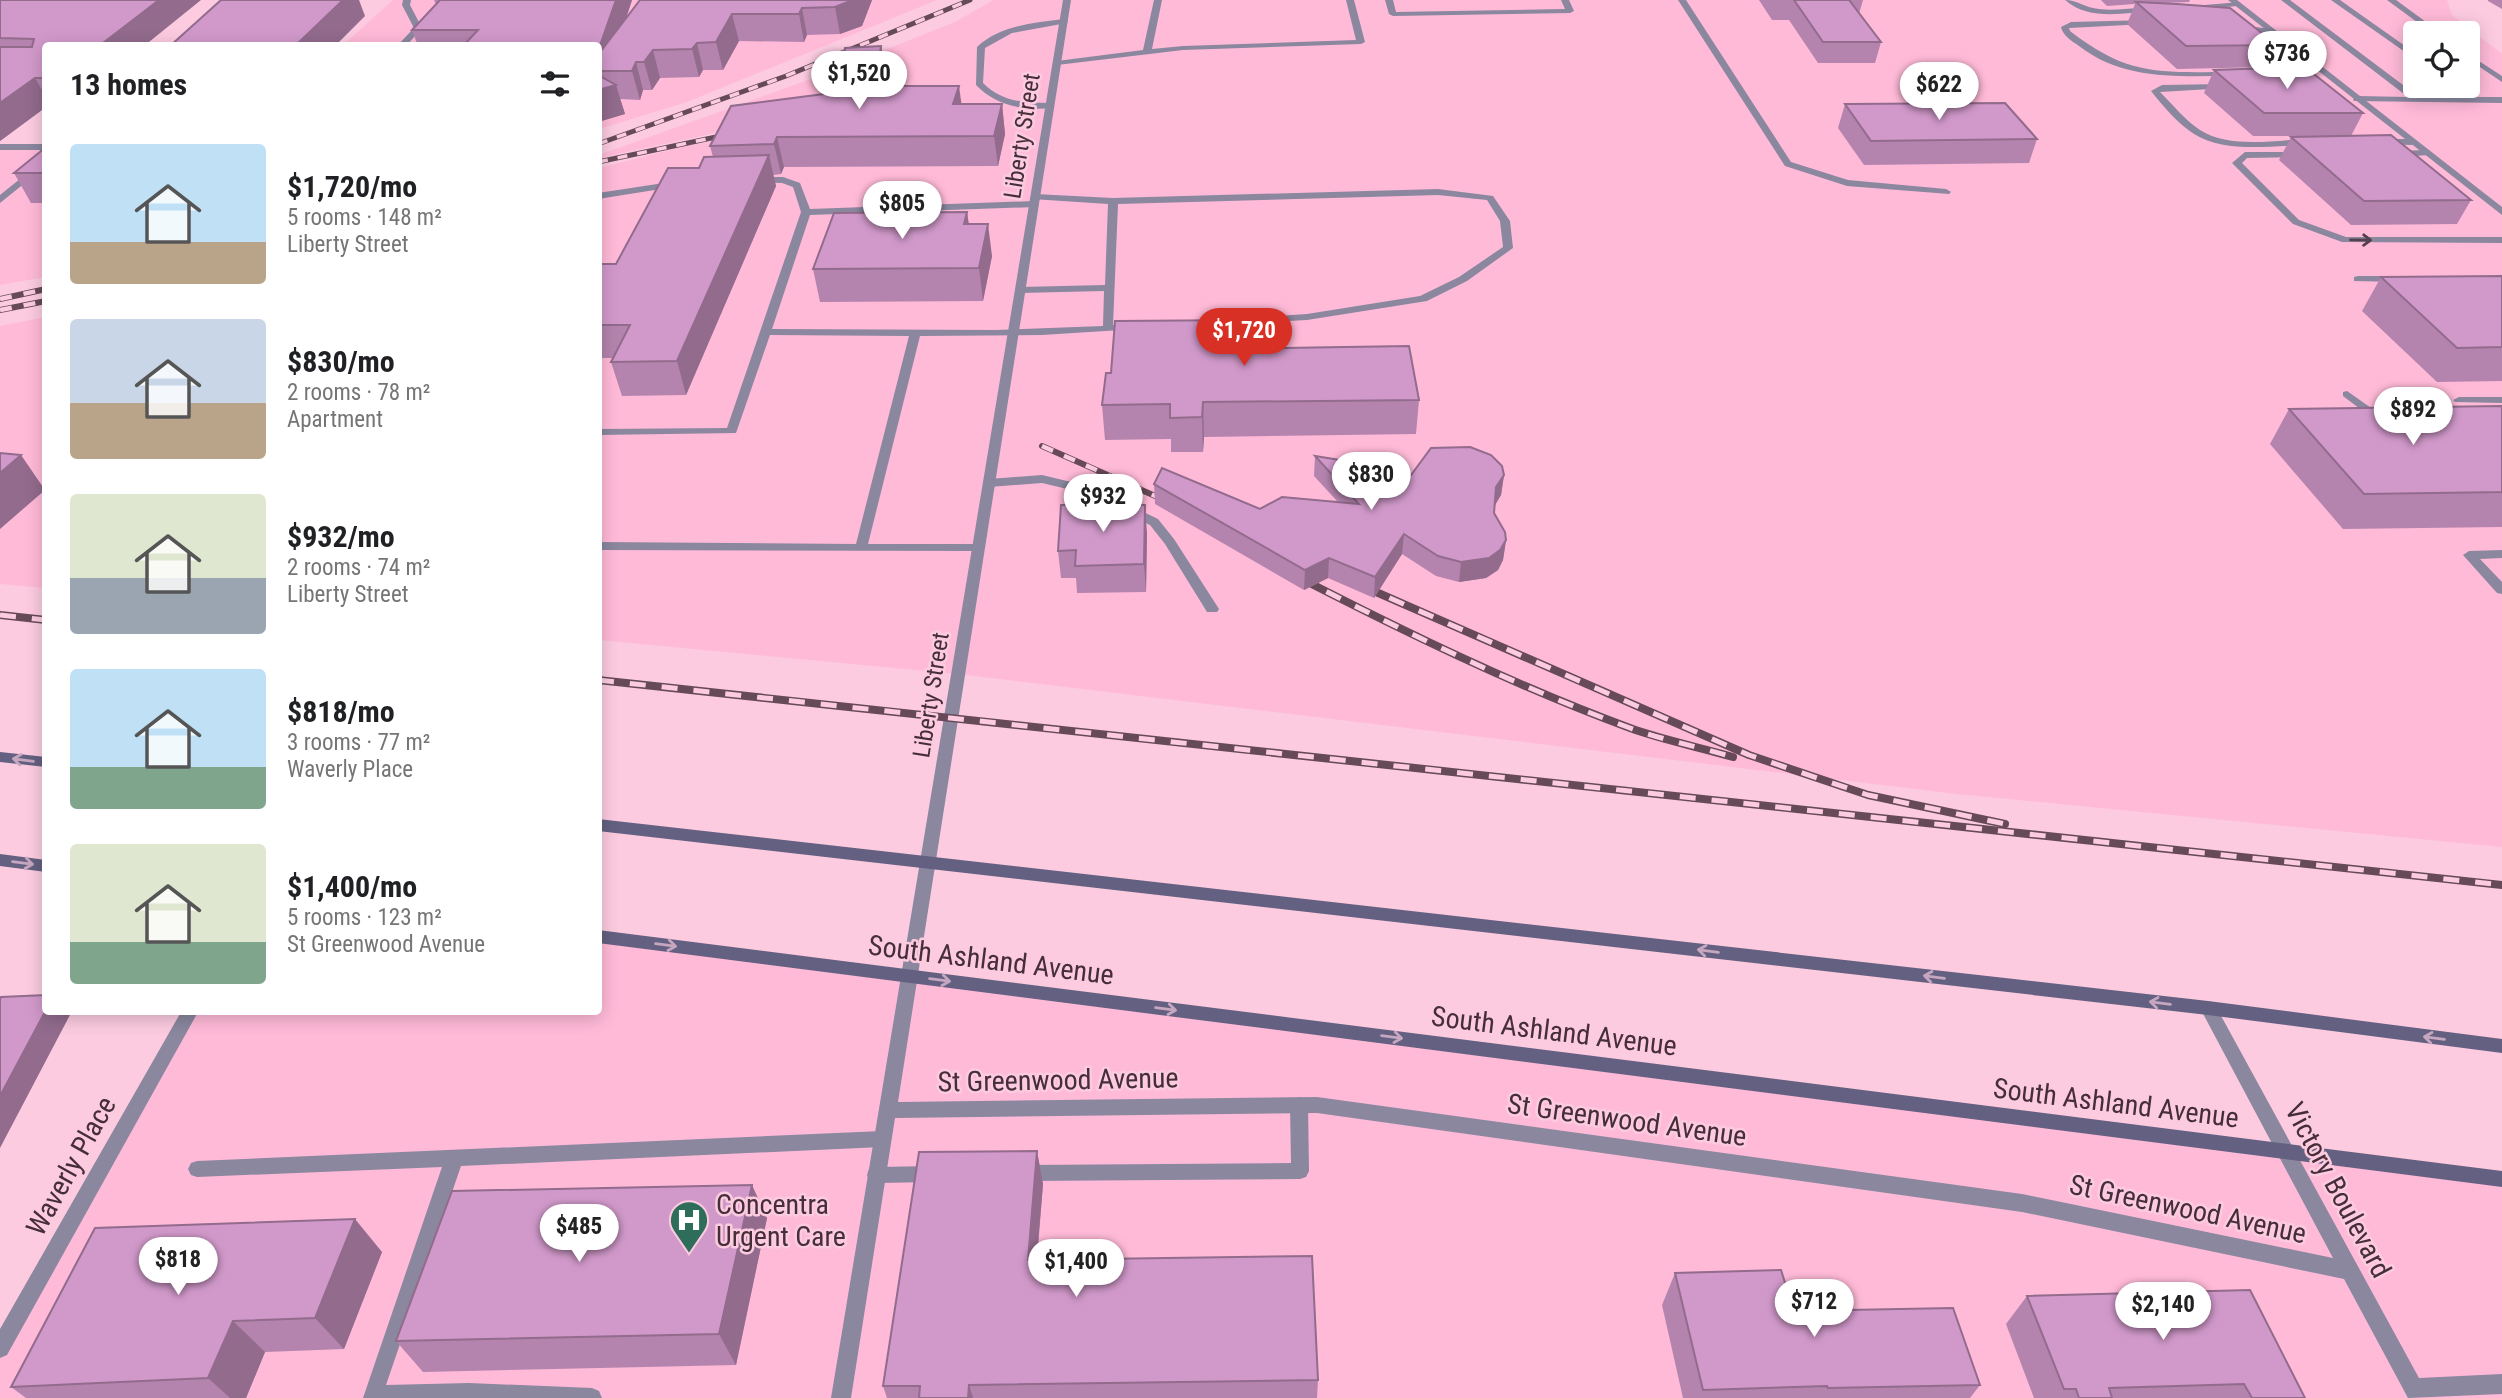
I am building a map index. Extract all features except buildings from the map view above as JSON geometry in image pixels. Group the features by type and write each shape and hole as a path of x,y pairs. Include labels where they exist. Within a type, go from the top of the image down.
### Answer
{"main road":[{"path":"0,757 42,762"},
{"path":"602,825 2208,1008 2502,1046"},
{"path":"0,860 42,865"},
{"name":"South Ashland Avenue","path":"602,937 2502,1179"}],"street":[{"path":"405,42 418,28 406,5 407,0"},
{"name":"Liberty Street","path":"841,1398 1067,0"},
{"path":"1147,52 1158,0"},
{"path":"1057,63 1184,48 1361,42 1350,0"},
{"path":"1389,0 1393,13 1570,11 1566,0"},
{"path":"1682,0 1788,164 1847,183 1946,192"},
{"path":"2069,0 2078,8 2094,11 2156,9"},
{"path":"2285,0 2416,99"},
{"path":"2335,0 2403,48"},
{"path":"2390,0 2420,21"},
{"path":"2182,9 2234,2 2311,67 2339,84 2502,212"},
{"path":"1050,106 1008,104 989,94 979,83 981,47 988,40 1010,31 1064,21"},
{"path":"2150,22 2071,24 2066,27 2066,32 2089,52 2122,69 2143,73 2237,74"},
{"path":"2230,26 2271,31"},
{"path":"2480,64 2502,80"},
{"path":"2325,84 2339,84"},
{"path":"2237,86 2162,88 2155,91 2198,132 2210,138 2228,142 2320,142"},
{"path":"2357,99 2502,100"},
{"path":"2373,142 2412,142"},
{"path":"0,147 42,147"},
{"path":"2385,154 2427,153"},
{"path":"2315,154 2245,155 2237,163 2296,222 2345,240 2502,240"},
{"path":"0,200 42,164"},
{"path":"602,432 732,431 806,212 797,185 783,180 747,181"},
{"path":"602,195 663,184 687,183"},
{"path":"806,212 1034,200 1113,201 1438,192 1490,198 1505,221 1508,248 1463,279 1423,299 1307,317 1225,322"},
{"path":"1108,329 1113,201"},
{"path":"2358,279 2410,279"},
{"path":"1020,290 1108,288"},
{"path":"766,332 1060,333 1143,326"},
{"path":"861,548 916,331"},
{"path":"2347,394 2392,427"},
{"path":"2459,400 2502,400"},
{"path":"989,483 1042,479 1088,490 1154,522 1170,542 1212,609"},
{"path":"602,546 978,548"},
{"path":"2502,554 2469,555 2502,590"},
{"name":"Victory Boulevard","path":"2208,1008 2416,1393"},
{"name":"Waverly Place","path":"0,1349 188,1015"},
{"path":"1013,1174 1300,1171 1299,1105"},
{"name":"St Greenwood Avenue","path":"887,1110 1299,1105 1331,1107 2022,1203 2350,1271"},
{"path":"197,1169 883,1139"},
{"path":"454,1158 372,1396 469,1393 592,1398"},
{"path":"876,1175 958,1174"},
{"path":"2416,1393 2502,1384"}],"shaded area":[{"path":"393,0 937,0 687,102 602,128 602,42 346,42"},
{"path":"994,0 2447,0 2452,15 2460,21 2403,21 2403,98 2480,98 2480,37 2502,54 2502,847 1957,794 958,674 602,640 602,167 682,147 757,133 776,120 602,157 602,154 822,75 955,22"},
{"path":"0,147 42,147 42,278 0,285"},
{"path":"42,318 42,588 0,584 0,326"},
{"path":"602,936 2502,1179 2502,1398 0,1398 0,1348 188,1015 602,1015"}],"railway":[{"path":"602,143 786,76 970,0"},
{"path":"602,161 735,133"},
{"path":"0,299 42,290"},
{"path":"0,310 42,302"},
{"path":"1042,446 1171,503"},
{"path":"1298,577 1420,638 1587,712 1643,732 1733,757"},
{"path":"1360,585 1749,755 1868,795 2005,824"},
{"path":"0,615 42,620"},
{"path":"602,680 2502,885"}],"place":[{"name":"Concentra Urgent Care","path":"689,1254"}]}
